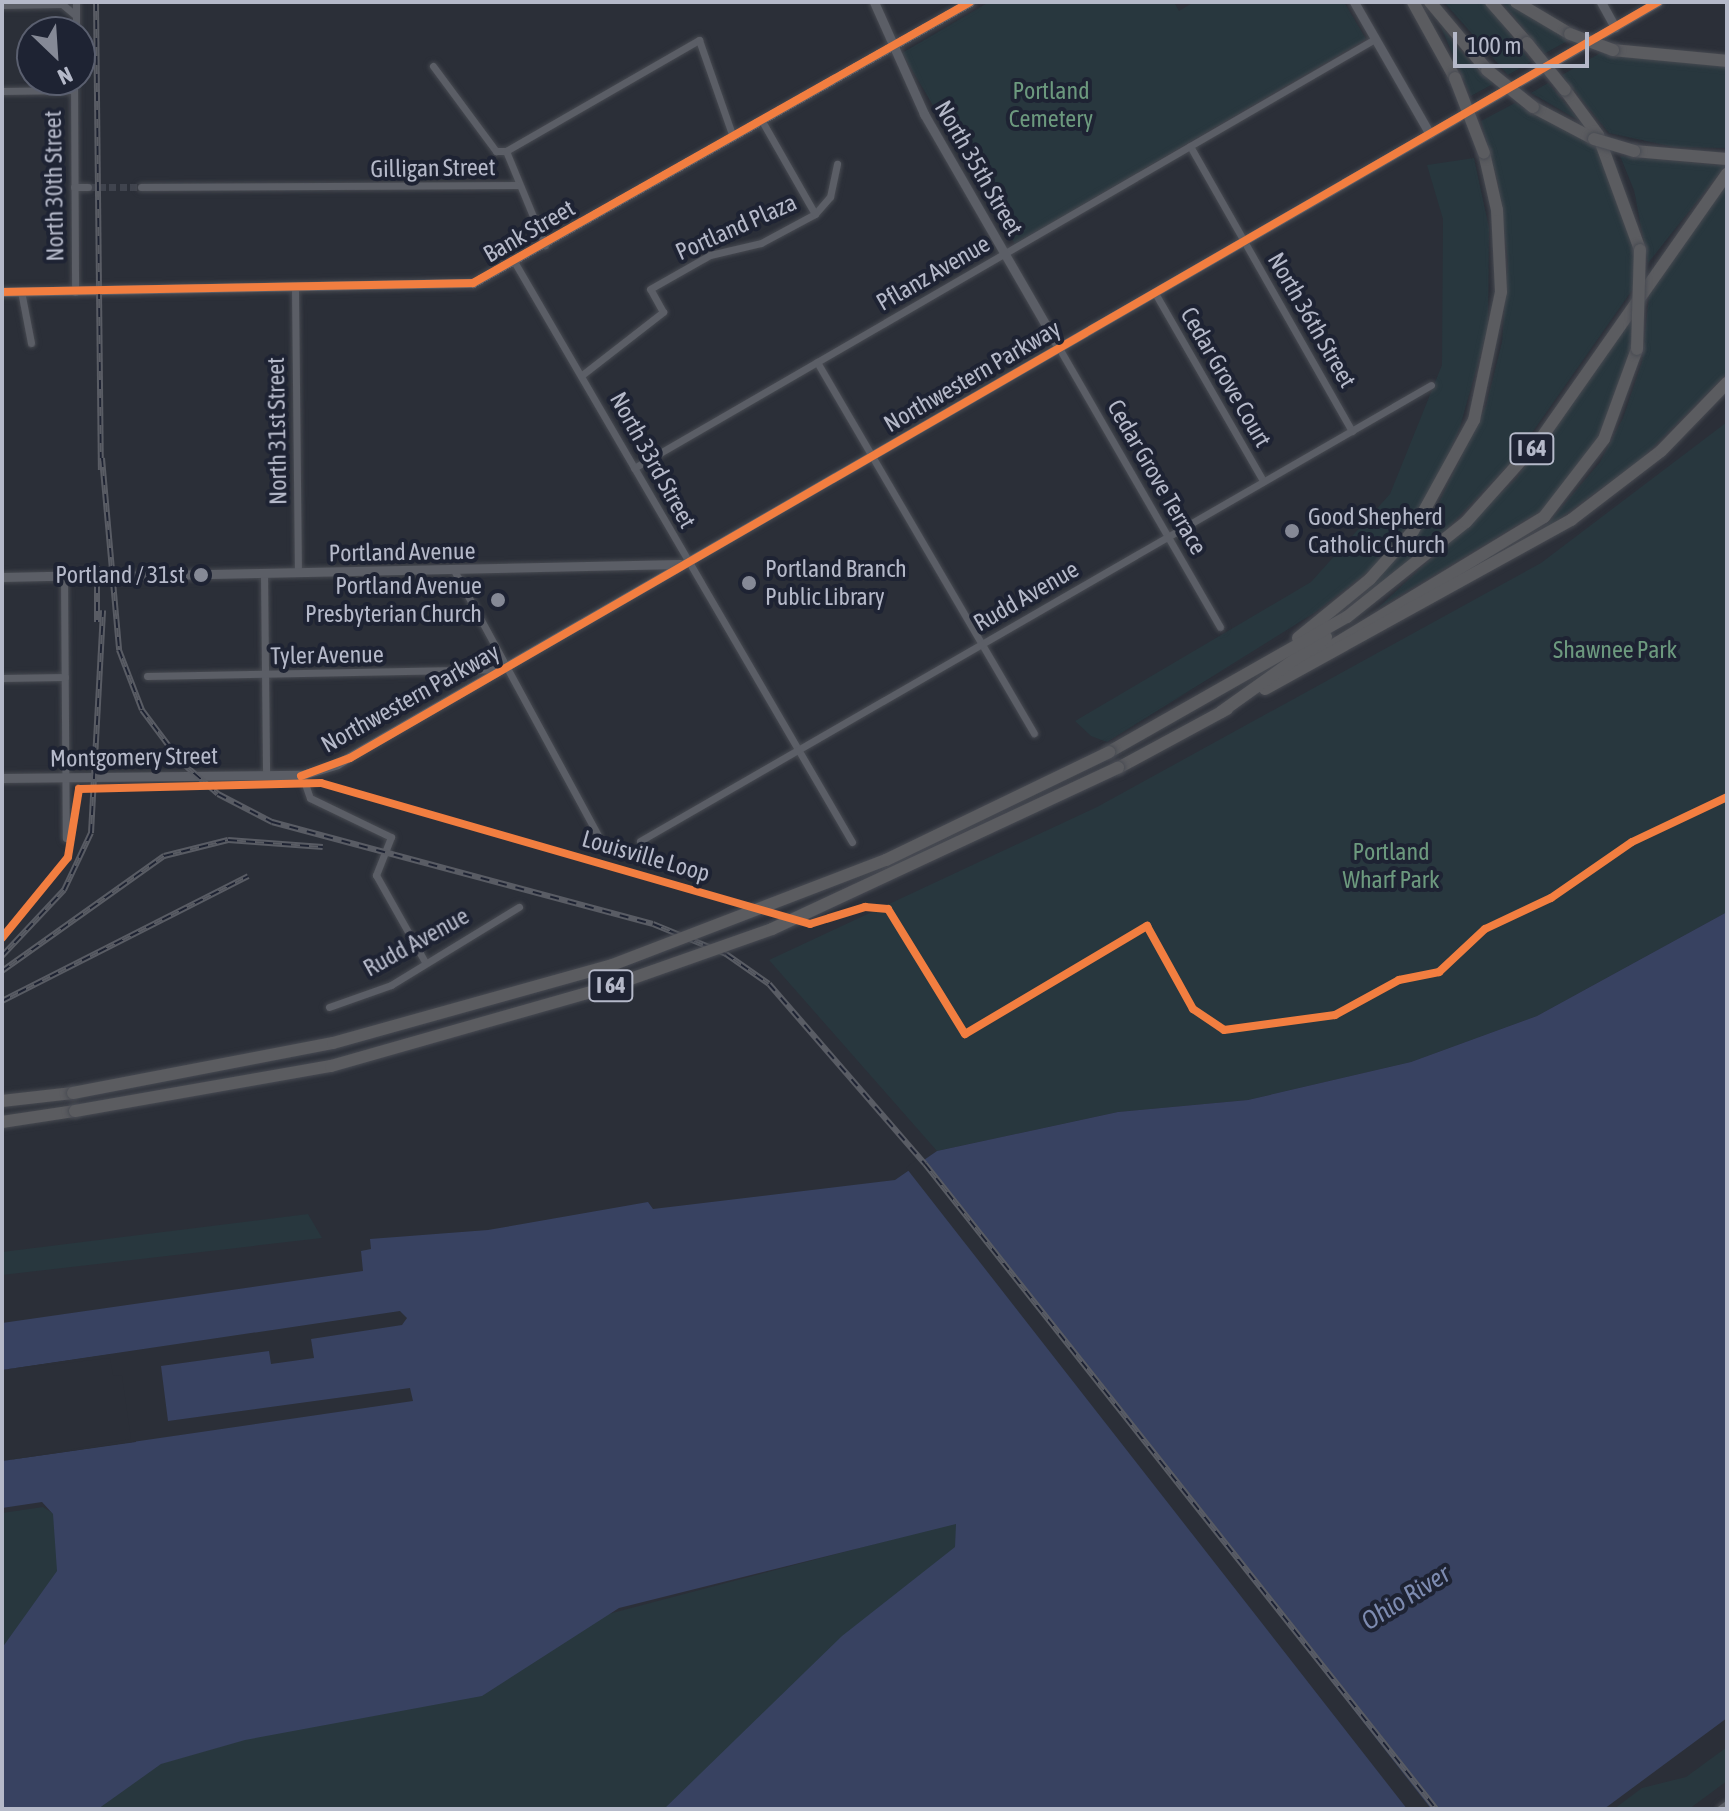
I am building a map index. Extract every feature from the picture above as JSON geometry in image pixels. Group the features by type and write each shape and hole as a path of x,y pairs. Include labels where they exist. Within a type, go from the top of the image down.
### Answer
{"highway":[{"path":"1271,659 1392,555 1431,505 1468,436 1492,357 1501,292 1499,227 1484,153 1455,78 1413,2"},
{"path":"1430,2 1487,70 1533,107 1594,139 1634,151 1727,159"},
{"path":"1288,676 1544,517 1604,439 1637,349 1640,250 1598,135 1565,90 1491,2"},
{"path":"1516,2 1570,34 1613,50 1727,61"},
{"name":"I 64","path":"2,1101 73,1093 333,1043 612,965 886,860 1109,752 1388,588 1490,498 1551,424 1727,174"},
{"path":"1221,712 1422,567 1473,521 1537,450 1727,181"},
{"name":"I 64","path":"2,1122 331,1066 602,989 772,929 1118,768 1571,520 1661,451 1727,383"}],"street":[{"path":"74,14 76,2"},
{"name":"North 35th Street","path":"874,2 890,48 1059,348"},
{"name":"Bank Street","path":"2,292 454,286 515,263 970,2"},
{"path":"1354,2 1430,134"},
{"path":"1601,2 1615,27"},
{"name":"Northwestern Parkway","path":"266,776 302,775 350,758 1658,2"},
{"path":"2,5 62,4 74,14"},
{"name":"Pflanz Avenue","path":"634,468 1375,39"},
{"name":"Gilligan Street","path":"141,187 517,185 506,151 699,40 733,137"},
{"path":"433,66 496,151 506,151"},
{"name":"North 30th Street","path":"73,96 75,292"},
{"name":"Portland Plaza","path":"582,375 663,312 650,289 710,255 761,243 815,214 762,121"},
{"name":"North 36th Street","path":"1190,146 1352,431"},
{"path":"815,214 830,197 837,164"},
{"path":"517,185 545,245"},
{"path":"74,187 88,187"},
{"name":"North 33rd Street","path":"515,263 852,842"},
{"name":"North 31st Street","path":"295,289 298,573"},
{"path":"21,291 31,343"},
{"name":"Cedar Grove Court","path":"1155,293 1263,481"},
{"name":"Cedar Grove Terrace","path":"1059,348 1220,627"},
{"path":"817,362 875,455 1034,733"},
{"name":"Rudd Avenue","path":"640,841 1431,385"},
{"name":"Portland Avenue","path":"116,576 455,572 688,562"},
{"path":"455,572 598,835"},
{"path":"264,573 266,776"},
{"path":"2,577 93,575"},
{"path":"64,576 66,838"},
{"name":"Tyler Avenue","path":"147,676 266,676 506,668"},
{"path":"2,678 65,677"},
{"path":"302,775 310,798 391,837 376,875 425,962"},
{"name":"Montgomery Street","path":"2,778 266,776"},
{"name":"Rudd Avenue","path":"329,1007 391,985 519,907"},
{"path":"1720,1809 1727,1804"}],"green space":[{"name":"Portland Cemetery","path":"989,2 1174,2 1179,11 1194,2 1344,2 1366,39 1015,244 902,53"},
{"path":"1444,2 1486,2 1531,62 1508,75"},
{"path":"1502,2 1508,2 1569,40 1544,54"},
{"path":"1440,25 1472,64 1493,84 1471,96"},
{"path":"1602,52 1727,66 1727,148 1674,147 1609,133 1562,75"},
{"path":"1548,83 1580,121 1531,93"},
{"path":"1515,103 1599,148 1634,248 1635,286 1513,460 1441,535 1359,600 1433,515 1486,406 1502,342 1508,261 1498,182 1481,121"},
{"path":"1620,156 1725,166 1648,263 1634,190"},
{"path":"1474,158 1489,228 1488,327 1460,427 1430,497 1379,563 1314,613 1107,742 1091,736 1075,721 1311,582 1390,494 1442,365 1443,219 1427,165"},
{"path":"1727,184 1727,373 1640,460 1541,532 1600,462 1623,418 1642,362 1650,287"},
{"path":"1634,311 1631,348 1599,436 1545,508 1377,609 1516,479"},
{"name":"Portland Wharf Park","path":"1727,422 1727,912 1537,1016 1411,1062 1248,1100 1118,1112 937,1151 769,960 1097,807 1541,563"},
{"path":"308,1214 322,1238 2,1275 2,1252"},
{"path":"43,1507 54,1514 105,1507 2,1673 2,1513"},
{"path":"988,1514 713,1809 98,1809 214,1718"},
{"path":"1727,1747 1727,1781 1689,1809 1614,1809 1642,1788 1686,1777"}],"water":[{"name":"Ohio River","path":"1727,912 1727,1718 1604,1809 664,1809 842,1636 955,1547 956,1524 619,1608 482,1696 245,1740 161,1764 98,1809 2,1809 2,1648 57,1571 53,1514 42,1502 2,1508 2,1461 136,1442 126,1372 113,1354 2,1370 2,1323 363,1271 361,1251 371,1249 370,1239 488,1230 648,1202 653,1209 895,1180 937,1151 1118,1112 1248,1100 1411,1062 1537,1016"}],"pier":[{"path":"921,1156 1431,1809 1407,1809 906,1168"},
{"path":"400,1311 407,1318 402,1325 311,1339 314,1358 271,1364 269,1351 161,1366 168,1421 410,1388 413,1401 2,1461 131,1439 122,1376 113,1375 110,1358 2,1370"}],"tunnel":[{"path":"88,187 141,187"},
{"path":"93,575 116,576"}],"railway":[{"path":"96,2 101,470"},
{"path":"102,458 119,650 142,710 180,761 218,794 272,822 653,924 726,954 769,984 925,1164 1436,1809"},
{"path":"97,566 97,622"},
{"path":"2,956 64,890 91,833 103,610"},
{"path":"2,971 164,856 228,840 323,847"},
{"path":"2,1001 248,876"}],"cycle path":[{"path":"2,292 473,283 970,2"},
{"path":"301,776 350,758 1658,2"},
{"name":"Louisville Loop","path":"2,938 68,857 79,789 321,783 810,924 865,907 888,909 965,1034 1147,926 1193,1009 1224,1030 1335,1015 1399,980 1439,972 1485,929 1551,898 1632,842 1727,797"}],"place":[{"name":"Good Shepherd Catholic Church","path":"1292,531"},
{"name":"Portland / 31st","path":"201,575"},
{"name":"Portland Branch Public Library","path":"749,583"},
{"name":"Portland Avenue Presbyterian Church","path":"498,600"}],"park label":[{"name":"Shawnee Park","path":"1615,650"}]}
